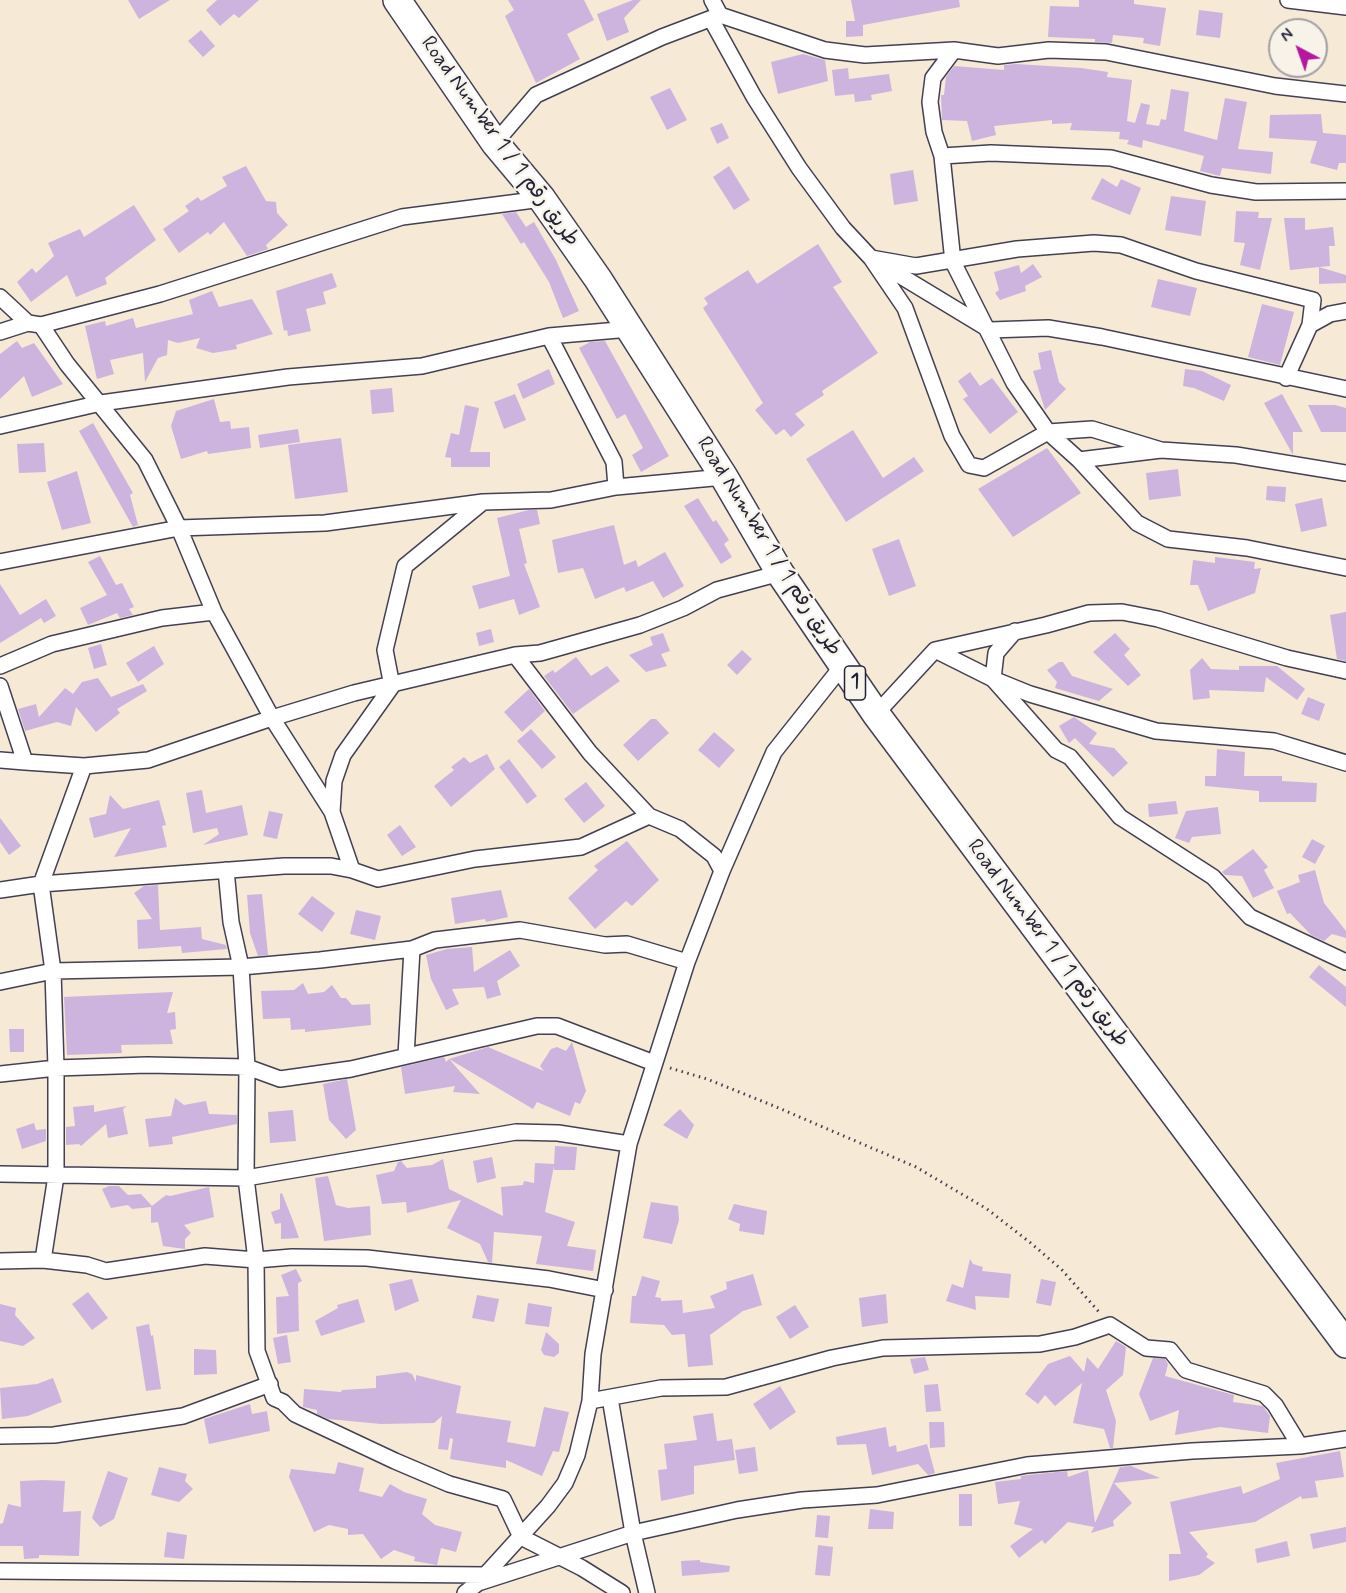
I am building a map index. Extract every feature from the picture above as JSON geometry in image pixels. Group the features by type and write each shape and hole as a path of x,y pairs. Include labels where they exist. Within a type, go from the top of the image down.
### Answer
{"highway":[{"name":"Road Number 1 / طريق رقم 1","path":"397,0 495,143 542,200 630,329 724,477 780,573 876,714 1346,1344"}],"street":[{"path":"712,0 716,17 754,97 799,168 843,228 871,258 905,308 952,436 969,465 984,468 1048,432 1092,429 1161,450"},
{"path":"1288,0 1346,7"},
{"path":"495,143 536,94 662,37 716,17 825,50 865,55 954,50 998,56 1049,50 1106,52 1275,86 1346,94"},
{"path":"954,50 933,78 931,90 934,132 942,156 953,262 990,330 1014,383 1048,432 1079,460 1137,523 1168,539 1246,548 1346,568"},
{"path":"942,156 991,153 1111,158 1222,187 1256,192 1346,191"},
{"path":"0,332 160,294 402,218 542,200"},
{"path":"871,258 916,266 953,262 1017,249 1070,243 1121,245 1196,271 1313,300 1310,325 1286,378"},
{"path":"871,258 990,330 1048,328 1102,336 1286,378 1346,389"},
{"path":"0,297 34,324 101,403 145,460 179,528 214,612 272,718 332,813 352,870"},
{"path":"1310,325 1330,314 1346,311"},
{"path":"0,426 101,403 288,377 422,366 549,336 630,329"},
{"path":"549,336 614,462 616,487"},
{"path":"1079,460 1161,450 1236,455 1346,473"},
{"path":"0,562 179,528 325,523 483,502 550,500 616,487 724,477"},
{"path":"332,813 334,781 343,755 392,686 385,650 405,566 483,502"},
{"path":"0,760 84,766 148,760 354,693 392,686 515,655 540,653 640,626 683,608 717,590 780,573"},
{"path":"0,666 52,644 162,618 214,612"},
{"path":"876,714 935,650 1089,612 1122,612 1158,619 1287,658 1346,671"},
{"path":"1015,631 996,653 993,680 1056,750 1070,757 1120,817 1213,877 1250,917 1346,962"},
{"path":"935,650 993,680 1030,694 1156,731 1274,741 1346,763"},
{"path":"515,655 590,753 650,816 680,829 714,856 722,871"},
{"path":"465,1593 482,1579 521,1537 565,1484 577,1455 590,1401 593,1354 629,1144 687,962 722,871 774,752 843,665"},
{"path":"0,686 25,762"},
{"path":"44,1260 56,1176 56,1068 53,971 41,884 84,766"},
{"path":"0,890 41,884 284,866 331,866 378,879 475,859 581,847 618,828 650,816"},
{"path":"226,870 231,922 242,967 247,1067 246,1178 256,1260 257,1351 274,1398 283,1402 296,1414 449,1484 503,1499 521,1537 562,1557 622,1593"},
{"path":"0,982 53,971 242,967 412,949 435,939 520,930 604,945 627,944 687,962"},
{"path":"406,1056 412,949"},
{"path":"0,1074 56,1068 147,1065 247,1067 280,1079 351,1069 537,1026 557,1026 654,1063"},
{"path":"0,1174 246,1178 516,1132 558,1133 629,1144"},
{"path":"0,1261 44,1260 87,1265 106,1271 205,1256 256,1260 292,1257 367,1258 549,1279 605,1290"},
{"path":"590,1401 661,1388 726,1387 832,1358 884,1348 1040,1344 1075,1337 1110,1325 1146,1348 1170,1350 1186,1370 1264,1394 1275,1405 1300,1446"},
{"path":"0,1436 54,1435 183,1416 270,1384"},
{"path":"610,1398 633,1533 647,1593"},
{"path":"0,1571 482,1579 562,1557 633,1533 737,1510 802,1500 878,1495 1027,1465 1192,1451 1300,1446 1346,1439"}],"path":[{"path":"654,1063 707,1079 916,1167 987,1209 1032,1244 1086,1294 1110,1325"}],"building":[{"path":"128,0 170,0 139,19"},
{"path":"217,0 259,0 239,18 234,14 220,26 206,10"},
{"path":"508,0 584,0 594,20 567,34 580,59 536,83 505,16 514,10"},
{"path":"633,0 641,0 624,18 629,32 607,41 597,14"},
{"path":"851,0 959,0 960,7 863,25 863,36 846,37 846,21 855,21"},
{"path":"1079,0 1134,0 1134,4 1166,8 1160,46 1143,43 1144,38 1113,35 1112,43 1095,42 1095,39 1048,37 1050,6 1079,7"},
{"path":"1199,10 1223,13 1220,38 1196,35"},
{"path":"201,30 215,46 203,57 188,41"},
{"path":"803,54 825,60 828,81 778,94 771,62"},
{"path":"1004,65 1081,68 1108,72 1107,77 1132,80 1127,121 1135,123 1141,103 1150,105 1146,124 1159,126 1161,119 1166,120 1171,89 1189,92 1184,131 1217,140 1225,98 1247,102 1238,149 1273,152 1271,174 1222,168 1220,176 1200,171 1204,156 1143,140 1142,148 1127,144 1129,140 1119,139 1120,132 1070,130 1072,123 1052,124 1052,120 994,126 996,135 972,141 967,121 942,120 941,95 944,95 946,77 954,66 1004,70"},
{"path":"848,68 849,79 889,74 892,91 871,95 872,100 855,102 854,94 835,96 832,70"},
{"path":"670,88 687,120 667,130 650,97"},
{"path":"1321,114 1323,133 1346,135 1346,163 1339,163 1337,170 1310,163 1317,141 1269,138 1270,115"},
{"path":"722,123 729,138 717,144 710,128"},
{"path":"246,166 266,201 276,202 277,213 288,225 266,245 268,249 247,256 224,222 210,235 208,232 179,253 163,229 189,211 185,206 198,197 201,201 227,186 222,177"},
{"path":"729,166 750,200 734,210 713,177"},
{"path":"913,170 918,201 894,205 890,174"},
{"path":"1102,178 1117,187 1121,179 1141,188 1130,215 1091,199"},
{"path":"1171,196 1206,201 1201,236 1165,230"},
{"path":"134,205 156,240 105,278 107,284 76,297 67,275 31,302 17,282 32,268 36,273 54,256 48,243 80,229 84,237"},
{"path":"1236,211 1259,212 1258,218 1272,218 1260,270 1240,265 1245,243 1234,242"},
{"path":"516,212 526,227 534,222 556,260 579,311 563,318 549,282 524,242 521,244 502,214"},
{"path":"1284,218 1305,218 1305,230 1333,227 1335,246 1329,246 1330,266 1290,270"},
{"path":"818,244 842,282 833,287 878,353 822,391 824,395 795,414 805,425 791,437 784,429 776,435 755,410 763,403 703,308 708,304 704,298 748,270 757,284"},
{"path":"1033,264 1042,277 1025,286 1026,291 1000,300 995,293 999,290 994,272 1019,265 1021,273"},
{"path":"1319,267 1346,275 1346,283 1319,284"},
{"path":"332,273 337,287 323,292 326,304 306,309 311,331 288,336 287,330 284,331 276,291"},
{"path":"1158,279 1197,288 1190,316 1151,307"},
{"path":"212,291 219,307 252,299 273,334 236,345 237,349 213,353 196,348 200,338 178,343 168,340 167,355 158,358 145,382 143,353 110,360 114,374 97,379 85,326 105,321 106,326 133,318 136,328 193,314 189,300"},
{"path":"1262,304 1294,312 1280,365 1248,357"},
{"path":"17,341 22,348 34,343 63,384 32,397 24,376 0,399 0,354"},
{"path":"605,341 669,456 641,472 632,455 643,448 625,414 617,419 579,348 590,342"},
{"path":"1051,350 1059,382 1066,389 1045,410 1033,371 1041,369 1038,353"},
{"path":"549,369 555,384 523,399 517,384"},
{"path":"1185,369 1202,371 1231,385 1224,401 1194,388 1183,386"},
{"path":"970,372 980,386 992,378 1018,412 990,434 963,399 968,396 958,381"},
{"path":"392,388 394,412 372,414 370,390"},
{"path":"515,394 526,420 504,429 494,402"},
{"path":"1282,394 1303,432 1293,432 1293,455 1264,403"},
{"path":"214,399 220,422 230,421 231,429 249,427 251,448 208,454 207,451 181,459 171,426 176,411"},
{"path":"465,405 479,408 470,452 490,452 490,467 451,467 451,458 445,457 451,433 459,435"},
{"path":"1308,405 1335,405 1346,408 1346,432 1321,432"},
{"path":"93,423 133,493 130,495 138,525 133,527 79,431"},
{"path":"298,429 300,442 260,448 258,435"},
{"path":"853,430 883,478 914,457 924,471 846,522 806,459"},
{"path":"341,438 348,492 295,499 288,445"},
{"path":"44,443 46,472 19,473 17,444"},
{"path":"1047,448 1081,493 1013,537 978,489"},
{"path":"1178,469 1181,496 1149,500 1146,473"},
{"path":"77,471 91,523 62,530 47,482"},
{"path":"1267,486 1286,487 1285,502 1266,500"},
{"path":"698,498 713,522 716,520 729,540 724,544 732,557 721,564 684,506"},
{"path":"1322,498 1327,526 1301,532 1295,504"},
{"path":"537,510 540,524 519,529 527,563 524,564 540,607 519,615 514,599 479,609 472,586 510,576 497,518"},
{"path":"614,525 624,565 636,560 638,567 665,552 684,586 663,598 653,581 626,592 624,587 595,599 583,568 558,573 552,540"},
{"path":"899,539 916,586 889,596 872,549"},
{"path":"100,556 116,585 122,583 134,607 129,609 133,615 120,618 117,613 88,625 80,608 107,595 88,562"},
{"path":"1215,557 1255,562 1254,569 1261,568 1255,593 1208,611 1198,585 1190,585 1193,560 1215,563"},
{"path":"0,584 20,615 46,599 56,616 44,623 41,618 0,643"},
{"path":"1346,612 1346,661 1337,659 1330,615"},
{"path":"491,629 494,642 479,646 476,633"},
{"path":"663,633 670,651 661,654 667,666 646,672 629,655 653,645 650,637"},
{"path":"1115,633 1130,649 1124,655 1141,675 1128,686 1093,652"},
{"path":"101,644 107,665 94,669 88,648"},
{"path":"154,646 164,664 138,682 126,663"},
{"path":"742,650 752,659 737,675 727,665"},
{"path":"576,657 591,676 607,666 620,681 573,714 544,676 553,670 555,673"},
{"path":"1202,658 1211,669 1239,670 1239,666 1277,666 1305,689 1297,700 1266,677 1264,692 1209,690 1210,698 1193,700 1190,670"},
{"path":"1063,662 1072,676 1113,689 1099,701 1055,688 1057,682 1047,670"},
{"path":"98,678 111,697 143,684 147,691 117,709 120,713 96,732 76,707 71,726 57,722 25,731 18,709 36,704 39,717 65,688 73,694 82,682"},
{"path":"529,689 545,711 522,732 504,712"},
{"path":"1308,697 1325,704 1319,721 1301,714"},
{"path":"1074,717 1097,733 1089,744 1114,748 1128,763 1113,777 1075,738 1069,743 1059,726"},
{"path":"651,719 656,719 669,733 638,761 623,745"},
{"path":"531,729 556,757 542,769 517,741"},
{"path":"714,732 735,750 719,768 698,750"},
{"path":"1217,749 1245,752 1244,776 1282,776 1282,781 1317,783 1316,802 1259,802 1259,791 1205,786 1205,776 1216,776"},
{"path":"487,754 495,769 451,807 434,786 454,770 451,767 464,757 470,763"},
{"path":"509,759 537,796 527,804 499,767"},
{"path":"586,782 605,806 584,823 564,799"},
{"path":"202,790 206,813 242,805 248,835 203,845 219,834 217,828 193,833 186,793"},
{"path":"110,795 123,809 159,800 166,825 162,826 167,847 114,857 131,828 94,838 89,818 106,814"},
{"path":"1176,801 1178,814 1149,817 1148,804"},
{"path":"1218,807 1221,834 1192,837 1189,843 1175,838 1186,811"},
{"path":"269,811 283,814 277,839 263,836"},
{"path":"0,818 21,846 9,855 0,842"},
{"path":"400,825 416,847 402,856 387,835"},
{"path":"1312,839 1325,846 1315,864 1302,857"},
{"path":"627,841 659,880 632,906 626,901 595,929 568,898 598,870 594,866"},
{"path":"1253,849 1268,867 1264,870 1274,888 1253,898 1242,876 1225,875 1222,872"},
{"path":"1315,870 1324,903 1346,931 1346,938 1332,934 1324,941 1311,935 1290,913 1287,914 1277,891 1300,882 1298,875"},
{"path":"158,885 160,930 201,927 202,939 226,945 227,949 182,953 181,946 138,949 137,920 152,919 134,893 144,886"},
{"path":"501,890 508,917 486,922 485,919 455,924 451,898"},
{"path":"262,894 268,955 258,956 250,933 247,895"},
{"path":"312,896 335,913 322,932 298,914"},
{"path":"356,910 381,916 375,940 350,934"},
{"path":"472,947 474,972 510,950 520,966 497,981 501,995 487,999 484,987 452,989 459,1004 446,1010 431,979 426,955 447,949"},
{"path":"1319,965 1346,987 1346,1007 1309,977"},
{"path":"303,983 308,994 324,992 332,985 341,998 346,998 352,1005 370,1004 371,1025 305,1032 305,1029 291,1030 290,1018 263,1019 261,991 294,990"},
{"path":"173,992 167,1013 175,1012 176,1029 170,1030 173,1044 121,1045 122,1053 67,1055 64,997"},
{"path":"9,1029 24,1029 24,1052 10,1052"},
{"path":"572,1042 586,1091 580,1104 575,1102 570,1116 537,1102 533,1109 449,1059 488,1047 544,1071 540,1066 551,1049 557,1047 566,1051"},
{"path":"444,1057 446,1062 449,1059 480,1094 453,1092 455,1086 405,1094 401,1067"},
{"path":"347,1079 356,1130 346,1139 329,1120 323,1084"},
{"path":"175,1098 184,1105 206,1101 209,1114 237,1115 237,1124 172,1137 173,1144 149,1147 145,1119 171,1116"},
{"path":"94,1105 94,1112 127,1106 123,1109 128,1134 108,1138 106,1124 81,1146 79,1144 66,1145 66,1127 75,1126 73,1107"},
{"path":"680,1109 694,1125 687,1139 663,1125"},
{"path":"293,1110 296,1141 270,1143 268,1112"},
{"path":"34,1123 36,1130 46,1129 46,1141 22,1149 16,1129"},
{"path":"555,1146 577,1147 575,1170 554,1170 554,1166 545,1212 575,1222 567,1246 596,1250 593,1271 536,1264 542,1236 494,1232 492,1263 488,1262 480,1244 447,1228 461,1200 407,1213 406,1202 382,1204 376,1175 394,1171 398,1162 401,1161 407,1168 432,1165 443,1159 449,1189 503,1216 501,1187 523,1185 524,1181 534,1183 535,1163 554,1164"},
{"path":"492,1157 496,1178 477,1183 473,1161"},
{"path":"328,1176 336,1205 348,1208 370,1206 371,1235 324,1241 315,1178"},
{"path":"119,1186 128,1195 141,1194 152,1206 166,1195 209,1187 214,1217 184,1225 191,1233 185,1239 185,1249 163,1246 158,1222 151,1223 151,1207 132,1209 128,1205 111,1208 102,1189"},
{"path":"282,1193 299,1238 281,1239 281,1223 275,1224 271,1212 280,1209 280,1194"},
{"path":"651,1202 678,1206 679,1220 672,1244 643,1238"},
{"path":"734,1204 767,1211 764,1235 739,1231 740,1224 728,1219"},
{"path":"970,1259 973,1264 983,1267 982,1271 1011,1274 1009,1298 975,1296 976,1310 946,1301 952,1284 963,1288"},
{"path":"296,1269 302,1281 298,1283 299,1331 277,1334 276,1297 289,1296 281,1275"},
{"path":"753,1274 762,1305 743,1311 710,1335 713,1365 688,1367 685,1334 672,1335 664,1325 630,1323 632,1296 636,1296 642,1276 660,1281 655,1297 661,1298 661,1301 682,1300 683,1313 715,1308 710,1296 727,1289 726,1282"},
{"path":"412,1279 419,1301 395,1311 389,1284"},
{"path":"1041,1279 1056,1282 1051,1306 1036,1303"},
{"path":"88,1292 108,1318 92,1330 72,1304"},
{"path":"886,1294 888,1323 862,1327 859,1298"},
{"path":"477,1295 499,1299 494,1322 472,1318"},
{"path":"358,1299 365,1322 321,1336 315,1321 338,1308 337,1305"},
{"path":"528,1303 552,1307 549,1327 525,1324"},
{"path":"0,1304 16,1308 15,1315 35,1338 23,1346 0,1341"},
{"path":"795,1305 809,1327 790,1339 776,1317"},
{"path":"149,1324 151,1336 153,1335 161,1389 146,1391 136,1327"},
{"path":"546,1332 559,1344 559,1353 554,1357 544,1355 541,1350"},
{"path":"287,1335 291,1362 278,1364 273,1338"},
{"path":"1116,1341 1126,1347 1123,1375 1106,1390 1116,1421 1113,1448 1110,1448 1104,1429 1073,1423 1082,1383 1055,1406 1045,1395 1038,1404 1025,1394 1048,1364 1070,1356 1084,1372 1087,1357 1098,1369"},
{"path":"194,1349 216,1350 217,1374 194,1375"},
{"path":"925,1357 929,1370 914,1374 910,1359"},
{"path":"1153,1358 1165,1359 1168,1364 1165,1376 1234,1395 1233,1402 1263,1406 1270,1416 1268,1433 1220,1427 1175,1435 1179,1410 1150,1421 1139,1394"},
{"path":"407,1372 412,1374 416,1382 416,1375 461,1386 456,1413 511,1421 507,1442 535,1447 544,1407 569,1412 559,1452 553,1451 542,1476 506,1460 506,1468 450,1459 453,1439 450,1438 448,1450 438,1449 442,1416 434,1423 381,1424 328,1419 317,1414 317,1410 303,1407 304,1389 341,1392 342,1390 376,1388 376,1376"},
{"path":"53,1378 62,1402 28,1416 2,1419 0,1388 37,1384"},
{"path":"938,1384 941,1411 926,1412 924,1385"},
{"path":"780,1386 796,1412 770,1430 753,1404"},
{"path":"250,1404 252,1414 267,1411 270,1431 209,1444 204,1419"},
{"path":"713,1413 717,1441 732,1439 735,1460 694,1466 694,1494 661,1501 658,1470 667,1469 664,1444 697,1440 693,1416"},
{"path":"929,1422 944,1422 945,1447 930,1448"},
{"path":"886,1427 889,1447 896,1445 897,1452 927,1444 935,1473 928,1475 918,1464 872,1475 866,1444 837,1445 836,1437"},
{"path":"755,1447 758,1471 739,1474 735,1450"},
{"path":"1340,1451 1344,1477 1315,1481 1318,1497 1302,1499 1301,1496 1255,1522 1189,1532 1208,1554 1206,1557 1215,1563 1199,1575 1169,1581 1169,1554 1181,1554 1170,1502 1241,1486 1243,1494 1280,1479 1276,1463"},
{"path":"338,1462 364,1468 359,1491 382,1497 390,1484 404,1492 427,1499 422,1514 435,1525 462,1532 456,1552 441,1548 437,1565 414,1561 415,1557 394,1550 381,1559 363,1534 348,1535 348,1529 329,1525 314,1532 289,1477 291,1469 335,1474"},
{"path":"1131,1466 1160,1478 1114,1483 1132,1503 1113,1521 1114,1526 1091,1533 1094,1527 1068,1522 1045,1544 1042,1540 1019,1558 1010,1546 1033,1529 1014,1524 1020,1501 998,1504 995,1482 1021,1479 1021,1476 1067,1471 1068,1477 1088,1470 1095,1523 1120,1467"},
{"path":"159,1467 187,1474 185,1481 193,1489 179,1502 151,1495"},
{"path":"108,1471 128,1478 114,1519 100,1527 92,1518"},
{"path":"20,1481 65,1481 63,1512 81,1511 79,1556 39,1555 39,1558 24,1559 23,1546 0,1546 0,1524 3,1523 8,1504 21,1507"},
{"path":"959,1494 972,1494 972,1526 959,1526"},
{"path":"870,1509 894,1512 893,1529 868,1529"},
{"path":"817,1515 830,1516 828,1538 815,1537"},
{"path":"1346,1527 1346,1542 1313,1549 1310,1534"},
{"path":"167,1532 187,1535 184,1559 164,1557"},
{"path":"1287,1541 1290,1556 1257,1563 1255,1549"},
{"path":"818,1545 833,1547 830,1576 815,1575"},
{"path":"700,1560 700,1562 730,1566 729,1572 682,1576 681,1561"}]}
